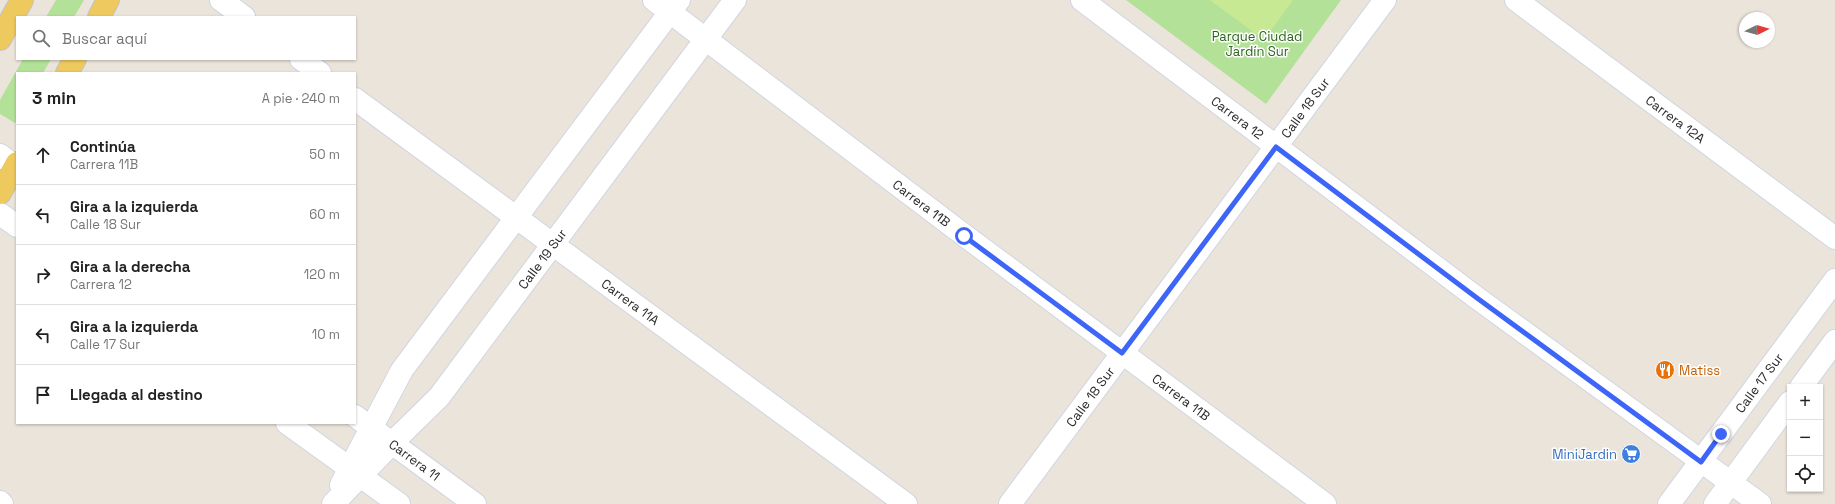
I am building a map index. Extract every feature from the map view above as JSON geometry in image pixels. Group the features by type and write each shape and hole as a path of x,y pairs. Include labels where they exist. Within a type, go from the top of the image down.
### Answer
{"main road":[{"path":"0,39 22,0"},
{"path":"100,16 108,0"},
{"path":"68,72 74,60"},
{"path":"0,193 12,163"}],"street":[{"path":"221,0 243,16"},
{"name":"Calle 19 Sur","path":"332,504 355,472 392,443 439,397 735,0"},
{"name":"Carrera 12","path":"1082,0 1477,298 1760,504"},
{"name":"Calle 18 Sur","path":"1010,504 1385,0"},
{"name":"Carrera 12A","path":"1516,0 1835,238"},
{"name":"Calle 19 Sur","path":"355,472 364,422 517,217 668,4"},
{"name":"Carrera 11B","path":"668,4 706,39 964,236 1325,504"},
{"path":"302,60 319,72"},
{"name":"Carrera 11A","path":"356,100 906,504"},
{"path":"0,214 16,225"},
{"name":"Calle 17 Sur","path":"1670,504 1835,280"},
{"path":"1803,384 1835,341"},
{"path":"1715,504 1787,406"},
{"name":"Carrera 11","path":"364,422 475,504"},
{"path":"288,424 399,504"}],"green space":[{"path":"56,0 84,0 75,16 47,16"},
{"name":"Parque Ciudad Jardín Sur","path":"1126,0 1341,0 1266,104"},
{"path":"1210,0 1293,0 1264,40"},
{"path":"22,60 50,60 44,72 16,72 15,123 0,114 0,100"}],"place":[{"name":"Matiss","path":"1665,370"},
{"name":"MiniJardin","path":"1631,454"}],"route":[{"path":"964,236 1122,353 1276,147 1477,298 1701,462 1721,434"}]}
